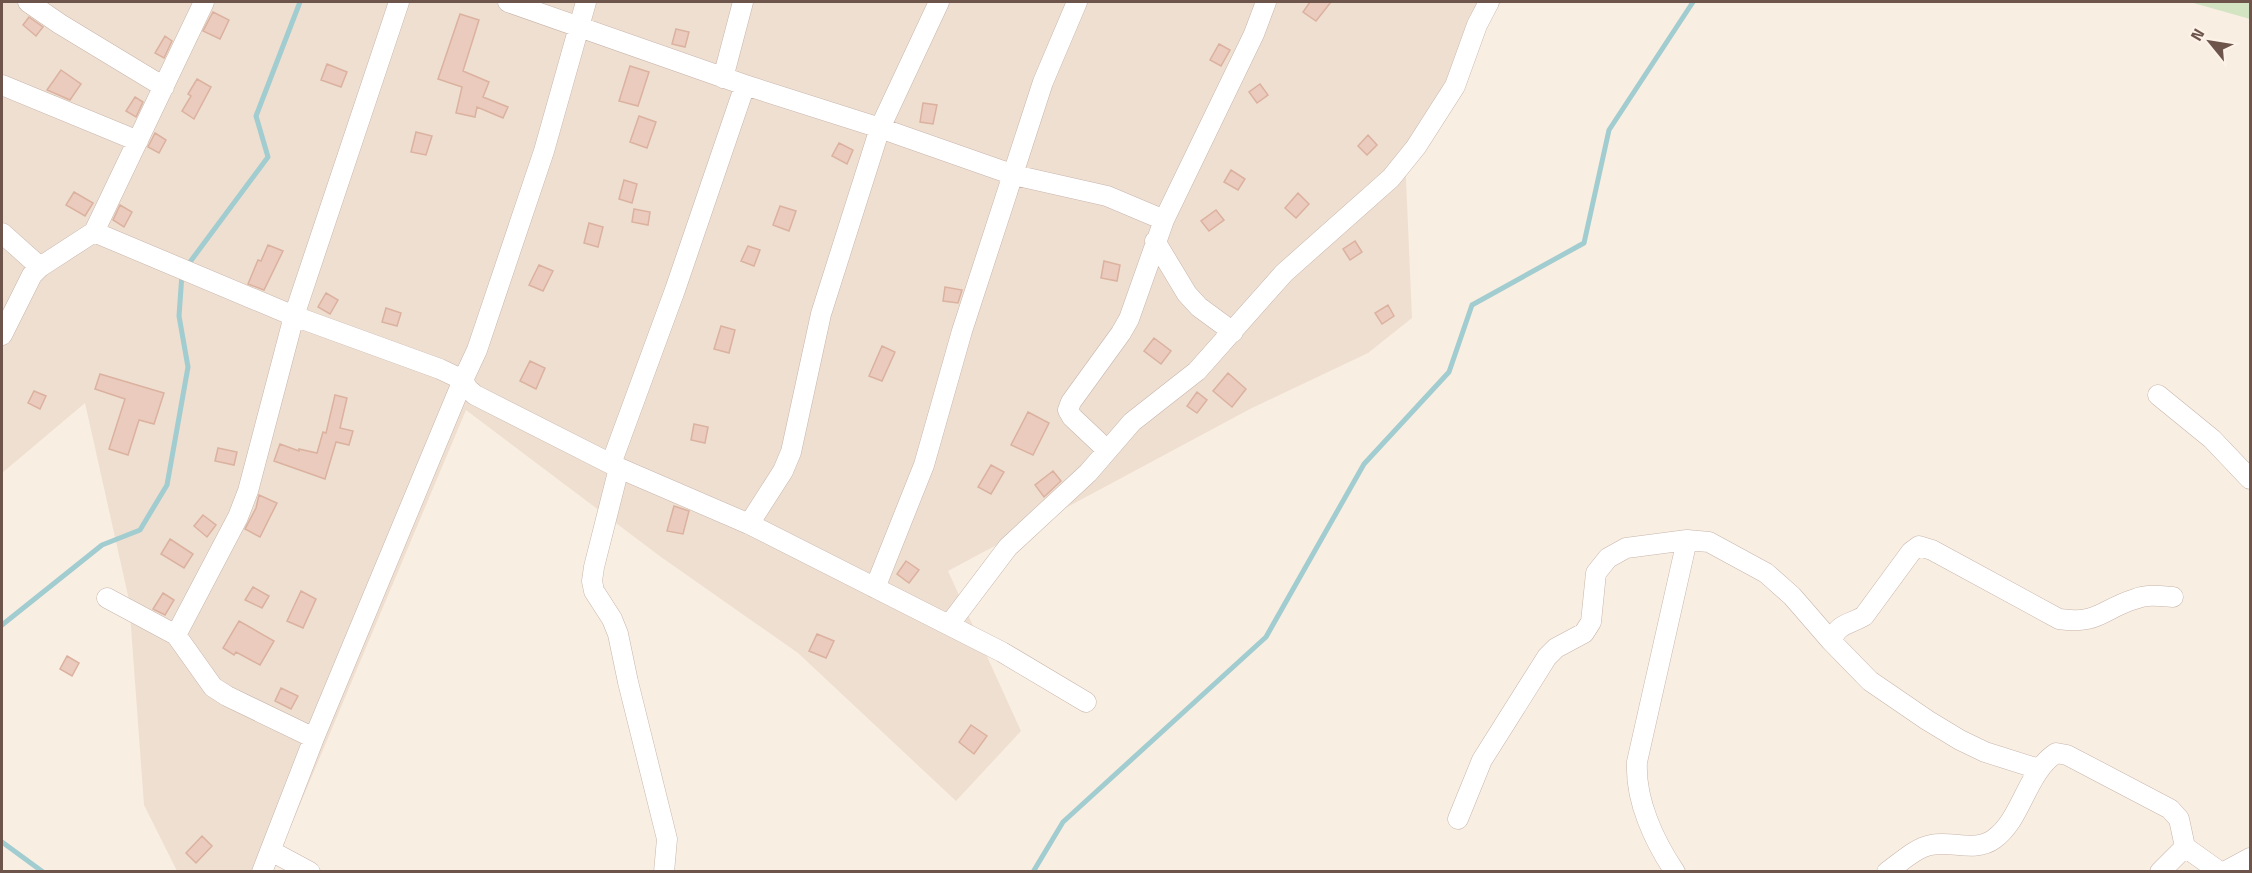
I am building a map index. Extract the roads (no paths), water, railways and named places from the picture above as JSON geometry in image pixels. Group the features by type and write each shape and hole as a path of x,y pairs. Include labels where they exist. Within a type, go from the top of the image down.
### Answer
{"street":[{"path":"28,2 164,87"},
{"path":"2,335 32,275 40,267 94,232 204,2"},
{"path":"176,635 238,517 248,490 294,315 399,2"},
{"path":"508,2 723,78 880,128 1014,175 1107,196 1164,220"},
{"path":"262,872 314,738 477,350 544,151 586,2"},
{"path":"723,78 743,2"},
{"path":"749,524 783,471 791,452 821,314 880,128 939,2"},
{"path":"875,588 924,465 962,331 1043,82 1077,2"},
{"path":"1107,450 1072,417 1068,410 1071,402 1129,319 1164,220 1254,34 1266,2"},
{"path":"949,625 1008,548 1088,472 1132,422 1197,371 1284,273 1391,178 1416,147 1455,86 1477,25 1489,2"},
{"path":"2,85 138,141"},
{"path":"664,872 667,839 618,634 612,619 594,591 592,581 615,466 745,85"},
{"path":"94,232 294,315 464,380 468,389 475,395 615,466 749,524 1002,652 1086,702"},
{"path":"2,233 40,267"},
{"path":"1155,241 1187,294 1199,307 1233,332"},
{"path":"2158,395 2212,439 2250,479"},
{"path":"1675,872 1653,836 1636,776 1637,762 1687,540"},
{"path":"1458,819 1482,760 1547,657 1556,648 1584,633 1591,622 1596,573 1608,558 1626,548 1687,540 1709,542 1766,573 1792,596 1870,681 1927,720 1985,752 2039,770"},
{"path":"1832,641 1843,624 1855,622 1864,616 1911,552 1919,546 1932,550 2059,619 2077,622 2097,617 2135,598 2173,597"},
{"path":"107,598 176,635 213,687 314,738"},
{"path":"1887,872 1927,845 1972,846 1992,841 2003,831 2039,770 2056,753 2067,755 2170,809 2180,819 2185,847 2222,872 2250,858"},
{"path":"2160,872 2185,847"},
{"path":"271,851 310,872"}],"waterway":[{"path":"187,266 268,157 256,116 300,2"},
{"path":"1033,872 1063,822 1266,637 1364,464 1449,372 1472,305 1584,243 1609,130 1693,2"},
{"path":"2,625 102,545 140,530 167,485 188,367 179,316 182,274"},
{"path":"2,842 43,872"}]}
